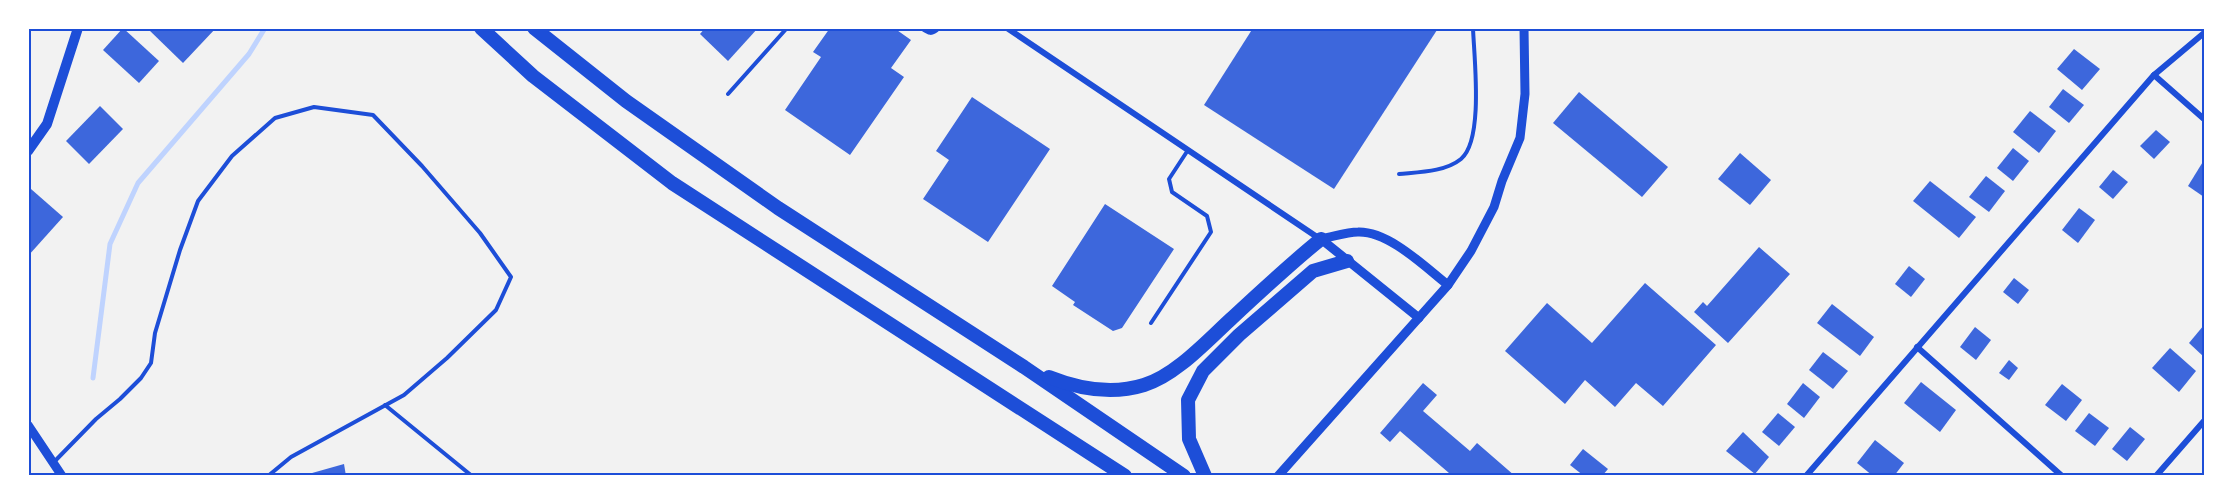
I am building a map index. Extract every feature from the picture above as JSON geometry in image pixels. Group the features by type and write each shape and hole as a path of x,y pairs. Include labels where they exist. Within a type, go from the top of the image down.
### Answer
{"highway":[{"path":"481,28 533,76 672,183 1125,476"},
{"path":"534,28 626,101 778,208 1024,367 1184,476"},
{"path":"1024,367 1070,385 1109,391 1145,385 1181,365 1288,266 1321,239"},
{"path":"1205,476 1189,439 1188,400 1203,371 1239,335 1313,271 1347,261"}],"main road":[{"path":"28,151 47,124 78,28"}],"street":[{"path":"1007,28 1321,239 1419,318"},
{"path":"1278,476 1448,285 1471,251 1494,207 1520,138 1525,94 1524,28"},
{"path":"1806,476 2154,75 2205,33"},
{"path":"2154,75 2205,119"},
{"path":"1321,239 1359,231 1379,236 1401,248 1448,285"},
{"path":"1917,347 2062,476"},
{"path":"2156,476 2205,421"},
{"path":"29,428 62,476"}],"lane":[{"path":"728,94 787,28"},
{"path":"921,28 928,33 933,33 939,28"},
{"path":"1399,174 1440,168 1460,160 1467,153 1473,136 1476,102 1473,28"},
{"path":"54,462 96,419 127,392 152,363 155,333 180,250 198,201 232,156 275,118 314,106 373,115 422,166 480,233 511,277 496,310 404,395 291,458 268,476"},
{"path":"1151,323 1211,232 1208,216 1172,192 1169,178 1188,150"},
{"path":"385,405 472,476"}],"building":[{"path":"123,28 159,61 139,83 103,50"},
{"path":"147,28 216,28 183,63"},
{"path":"705,28 758,28 728,61 700,34"},
{"path":"830,28 894,28 911,40 891,68 904,77 850,155 785,110 821,57 813,52"},
{"path":"1253,28 1435,28 1437,30 1334,189 1204,105"},
{"path":"2074,49 2100,69 2082,90 2057,69"},
{"path":"2063,89 2084,105 2069,123 2049,107"},
{"path":"1579,92 1668,167 1642,197 1553,123"},
{"path":"972,97 1050,149 988,242 923,199 949,160 936,151"},
{"path":"100,106 123,129 89,164 66,141"},
{"path":"2030,111 2056,131 2039,153 2013,132"},
{"path":"2156,130 2170,142 2154,159 2140,146"},
{"path":"2013,148 2029,161 2013,181 1997,168"},
{"path":"1740,153 1771,180 1750,205 1718,179"},
{"path":"2204,160 2204,197 2188,186"},
{"path":"2113,170 2128,182 2113,199 2099,187"},
{"path":"1986,176 2005,191 1989,212 1969,197"},
{"path":"1930,181 1976,217 1959,238 1913,201"},
{"path":"31,189 63,217 28,256 28,192"},
{"path":"1105,204 1174,249 1122,328 1113,331 1073,305 1075,302 1052,286"},
{"path":"2079,208 2095,220 2078,243 2062,230"},
{"path":"1759,247 1790,274 1728,343 1694,312 1703,302 1707,306"},
{"path":"1909,266 1925,279 1911,297 1895,284"},
{"path":"2014,278 2029,290 2018,304 2003,292"},
{"path":"1645,283 1716,345 1663,406 1636,383 1615,407 1585,380 1565,404 1505,351 1547,303 1592,343"},
{"path":"1832,304 1874,337 1860,356 1817,323"},
{"path":"2204,325 2204,357 2189,343"},
{"path":"1975,327 1991,340 1976,360 1960,347"},
{"path":"2170,348 2196,371 2179,392 2152,368"},
{"path":"1823,352 1848,371 1833,389 1809,370"},
{"path":"2009,360 2018,368 2009,380 1999,373"},
{"path":"1921,382 1956,410 1940,432 1904,403"},
{"path":"1423,383 1437,395 1423,411 1470,451 1477,443 1515,476 1447,476 1449,473 1400,431 1390,442 1380,433"},
{"path":"1803,383 1820,397 1804,418 1787,404"},
{"path":"2062,384 2082,400 2066,421 2045,405"},
{"path":"1778,413 1795,427 1779,446 1762,432"},
{"path":"2089,413 2109,428 2095,446 2075,431"},
{"path":"2130,427 2145,439 2127,461 2112,449"},
{"path":"1743,432 1769,457 1755,474 1726,451"},
{"path":"1875,440 1904,463 1894,476 1873,476 1857,463"},
{"path":"1583,449 1608,469 1602,476 1584,476 1570,465"},
{"path":"344,464 346,476 305,476 305,475"}],"waterway":[{"path":"93,378 110,244 138,183 249,54 265,28"}]}
